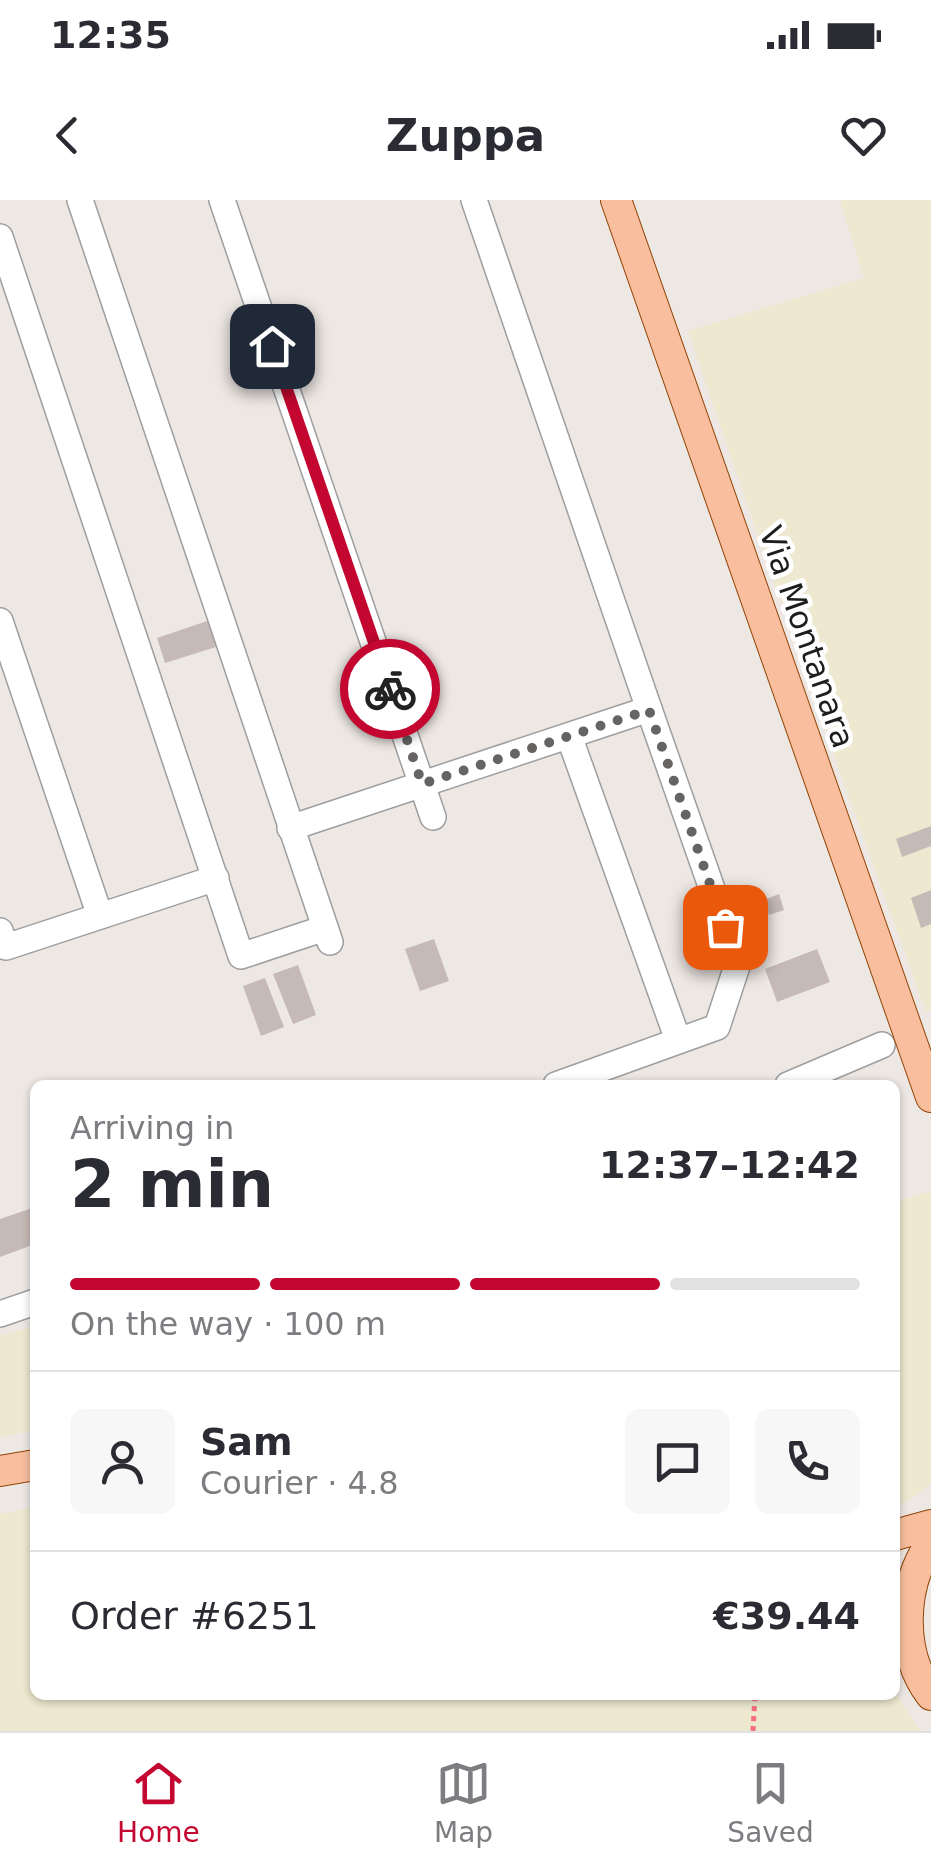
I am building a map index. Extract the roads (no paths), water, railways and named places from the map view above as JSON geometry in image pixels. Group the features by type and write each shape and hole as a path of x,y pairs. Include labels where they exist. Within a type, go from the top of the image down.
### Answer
{"main road":[{"name":"Via Montanara","path":"616,200 923,1044 931,1097"},
{"path":"0,1471 30,1466"},
{"path":"900,1534 931,1525"},
{"path":"931,1543 921,1558 902,1637 931,1696"}],"street":[{"path":"0,237 241,956 328,935 80,200"},
{"path":"222,200 433,816"},
{"path":"474,200 738,963 717,1027 570,1080"},
{"path":"0,620 100,916"},
{"path":"290,828 649,710"},
{"path":"570,736 678,1040"},
{"path":"0,930 6,947 216,878"},
{"path":"800,1080 882,1045"},
{"path":"0,1314 30,1304"}]}
